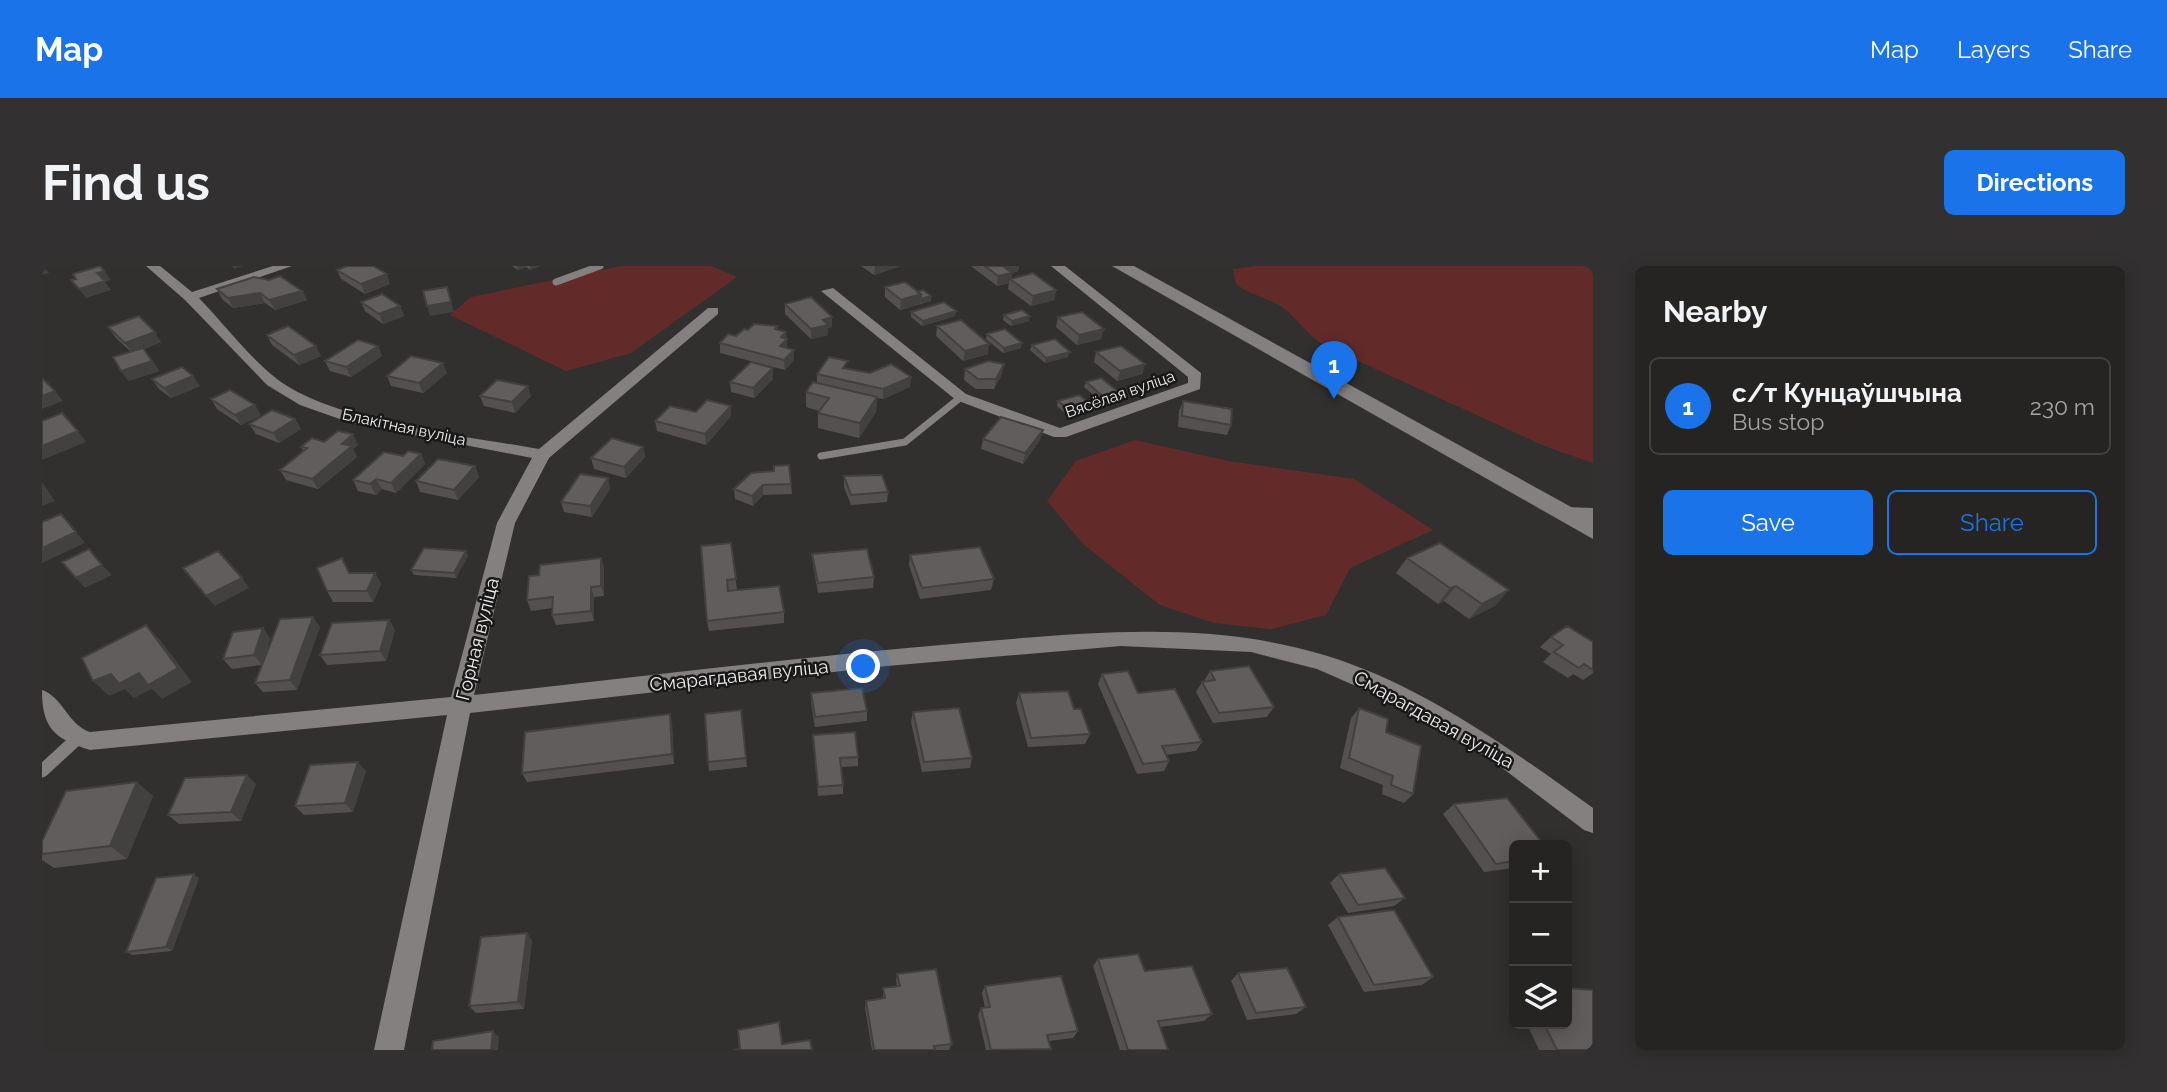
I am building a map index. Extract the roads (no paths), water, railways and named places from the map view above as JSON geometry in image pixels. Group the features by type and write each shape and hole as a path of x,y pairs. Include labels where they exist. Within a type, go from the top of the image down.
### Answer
{"street":[{"name":"Блакітная вуліца","path":"152,266 190,297 272,382 306,402 351,418 542,455"},
{"path":"190,297 286,266"},
{"name":"Вясёлая вуліца","path":"828,291 961,397 1060,434 1195,386 1196,376 1057,266"},
{"path":"1121,266 1593,530"},
{"name":"Горная вуліца","path":"389,1050 460,706 506,523 542,455 713,311"},
{"path":"1565,513 1593,514"},
{"name":"Смарагдавая вуліца","path":"85,739 270,726 887,658 1107,639 1251,644 1322,662 1389,691 1497,751 1593,822"},
{"path":"42,699 71,735 85,739"}],"lane":[{"path":"556,282 600,266"},
{"path":"821,456 905,442 961,397"},
{"path":"42,771 85,739"}],"place":[{"name":"с/т Кунцаўшчына","path":"1334,399"}]}
